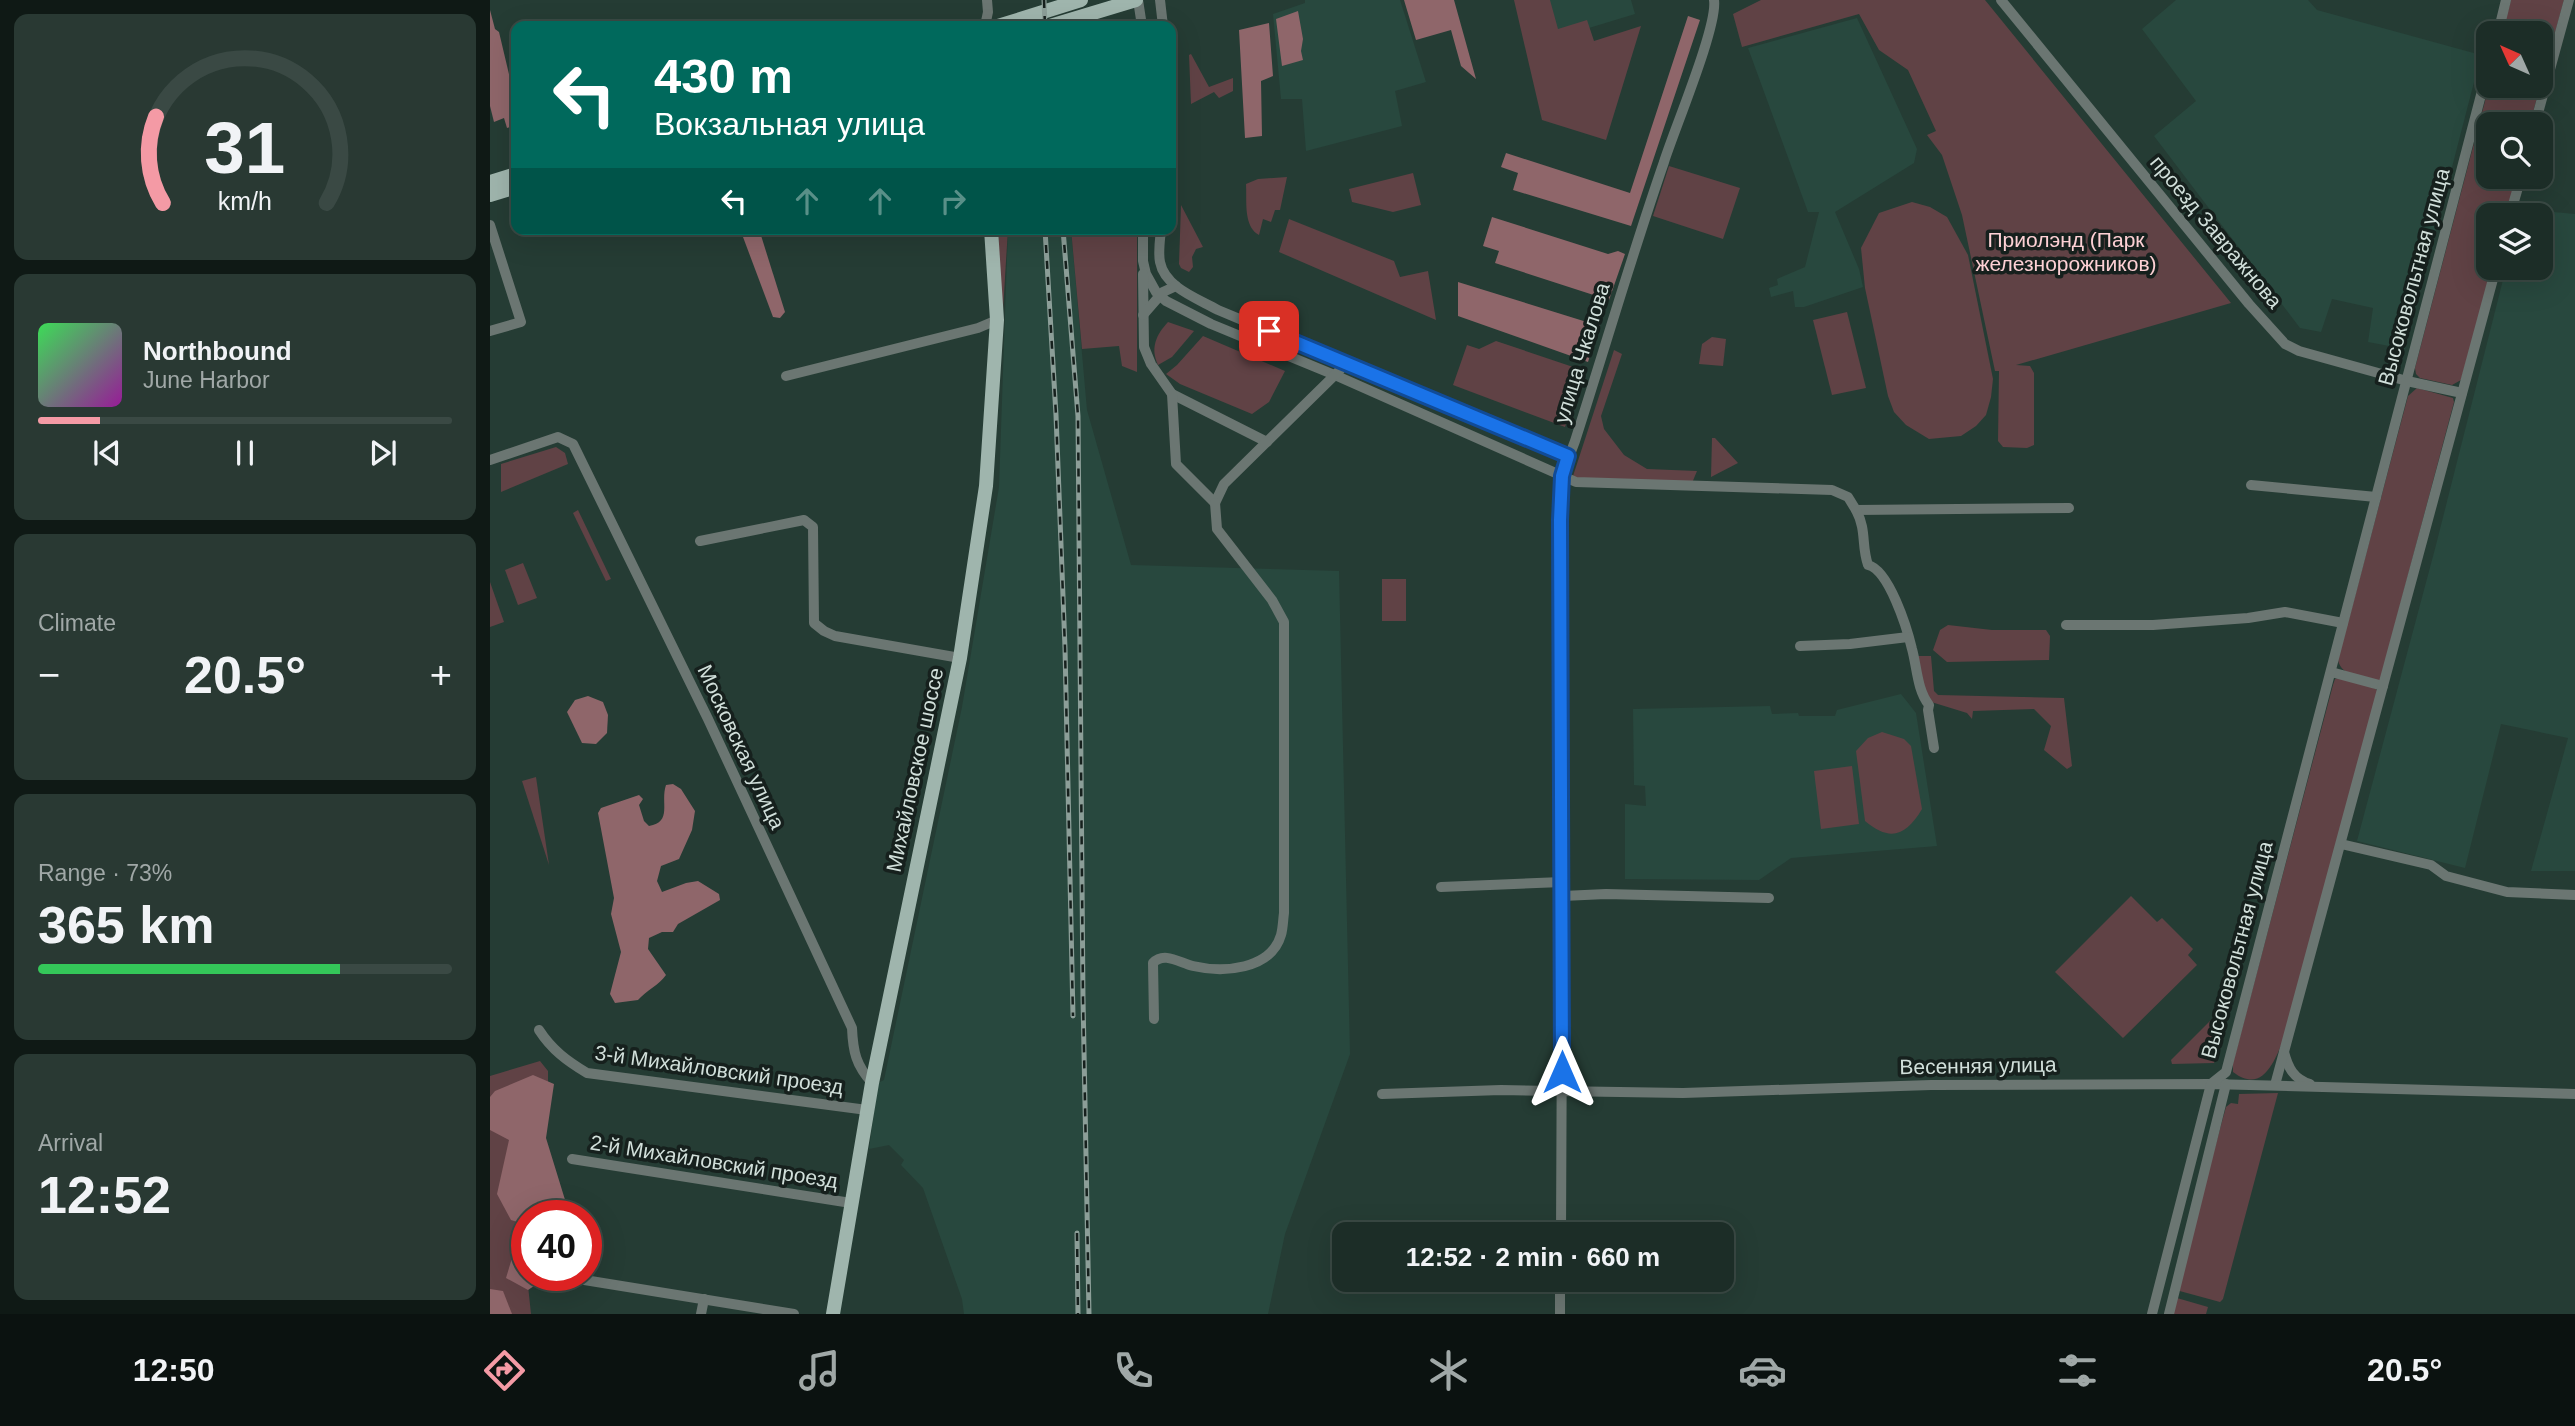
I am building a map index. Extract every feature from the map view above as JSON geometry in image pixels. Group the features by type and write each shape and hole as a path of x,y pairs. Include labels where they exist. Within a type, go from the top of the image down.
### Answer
{"main road":[{"path":"1014,21 1081,0"},
{"path":"1067,21 1137,0"},
{"path":"490,182 511,176"},
{"path":"490,195 511,189"},
{"name":"Михайловское шоссе","path":"833,1314 872,1083 960,657 986,486 997,320 991,235"}],"street":[{"path":"986,21 987,0"},
{"path":"1137,0 1141,21"},
{"path":"1160,0 1162,21"},
{"name":"улица Чкалова","path":"1561,1222 1562,476 1715,14 1714,0"},
{"name":"проезд Завражнова","path":"2001,0 2249,304 2285,344 2300,351 2407,381 2462,393"},
{"path":"2501,21 2506,0"},
{"path":"2538,112 2569,0"},
{"name":"Высоковольтная улица","path":"2152,1314 2211,1084 2226,1072 2480,98"},
{"path":"490,225 521,322 490,331"},
{"path":"1143,235 1143,315 1147,355 1172,394 1176,464 1215,503"},
{"path":"1161,235 1160,262 1168,278 1176,286 1219,310 1568,456"},
{"path":"1143,261 1150,283 1166,302 1576,482 1832,490 1848,497 1864,526 1864,548 1868,565 1876,567 1889,583 1908,637 1921,691 1929,705 1934,748"},
{"path":"2275,1085 2493,280"},
{"path":"1143,315 1169,287 1176,286"},
{"path":"786,376 978,328 997,320"},
{"path":"1154,1018 1153,963 1157,959 1165,957 1207,969 1245,967 1268,955 1281,937 1284,913 1284,622 1272,600 1217,528 1215,503 1224,484 1337,376 1345,362"},
{"path":"1172,394 1267,442"},
{"name":"Московская улица","path":"490,460 558,438 573,444 702,707 852,1028 852,1044 859,1068 872,1083"},
{"path":"2250,485 2376,497"},
{"path":"1856,510 2069,508"},
{"path":"700,541 804,520 813,527 814,623 835,636 960,657"},
{"path":"2066,625 2153,625 2248,618 2285,612 2343,623"},
{"path":"1800,646 1850,644 1908,637"},
{"path":"2330,672 2383,686"},
{"path":"2341,844 2431,865 2446,876 2507,892 2575,895"},
{"path":"1441,887 1562,882"},
{"path":"1563,896 1606,894 1769,898"},
{"name":"3-й Михайловский проезд","path":"540,1030 549,1046 587,1073 867,1110"},
{"path":"2284,1052 2294,1074 2301,1081 2316,1087"},
{"name":"Весенняя улица","path":"1382,1094 1502,1090 1683,1093 1919,1085 2211,1084 2575,1094"},
{"name":"Высоковольтная улица","path":"2169,1314 2226,1084"},
{"name":"2-й Михайловский проезд","path":"572,1159 851,1203"},
{"path":"602,1283 794,1314"},
{"path":"1560,1292 1560,1314"},
{"path":"701,1314 704,1299"}],"shaded area":[{"path":"1305,0 1400,0 1426,82 1395,91 1402,126 1306,151 1302,99 1281,99 1273,14 1305,3"},
{"path":"1404,0 1454,0 1476,79 1461,66 1451,30 1416,40"},
{"path":"1519,0 1631,0 1635,14 1533,45"},
{"path":"2176,0 2308,0 2317,10 2476,54 2476,74 2405,349 2368,342 2373,308 2332,299 2321,332 2300,328 2154,136 2196,101 2142,29"},
{"path":"490,10 495,29 499,32 511,83 511,127 507,128 504,118 494,122 490,106"},
{"path":"1298,11 1303,39 1303,60 1282,66 1276,19"},
{"path":"1688,16 1700,20 1631,226 1513,190 1518,173 1501,167 1506,153 1630,193"},
{"path":"1857,18 1917,149 1914,163 1835,212 1859,269 1863,287 1804,307 1795,307 1793,291 1771,297 1769,288 1778,285 1777,279 1805,267 1819,212 1808,212 1748,48"},
{"path":"1269,23 1273,76 1261,81 1262,136 1245,138 1239,30"},
{"path":"2553,212 2575,214 2575,871 2531,871 2568,738 2501,724 2465,868 2357,841 2503,280 2553,280"},
{"path":"1492,217 1608,254 1618,251 1625,254 1609,300 1495,263 1499,251 1483,246"},
{"path":"742,235 761,235 785,312 780,318 773,317"},
{"path":"1008,235 1072,235 1087,410 1131,565 1339,571 1350,1054 1285,1234 1268,1314 964,1314 962,1299 923,1188 901,1165 904,1160 889,1145 869,1149 878,1083 884,1080 962,707 999,487"},
{"path":"1458,282 1590,323 1598,299 1607,302 1588,362 1458,316"},
{"path":"1901,694 1916,713 1937,846 1791,858 1759,880 1625,879 1625,804 1646,806 1645,786 1634,785 1633,709 1770,706 1772,714 1835,716 1837,710"},
{"path":"588,696 603,702 608,715 607,733 596,744 582,743 567,712 575,700"},
{"path":"673,784 681,789 695,811 692,830 679,859 661,866 657,881 662,892 698,881 719,894 720,900 678,924 673,932 662,932 649,938 648,949 666,975 638,1000 615,1003 610,994 621,952 611,914 614,898 598,813 601,808 639,795 643,799 639,805 644,821 649,826 656,824 663,816 666,785"},
{"path":"533,1075 554,1084 546,1138 565,1200 511,1200 511,1220 497,1194 509,1140 490,1130 490,1097 495,1091"},
{"path":"511,1261 511,1281 506,1278"},
{"path":"490,1289 503,1291 512,1314 490,1314"}],"green space":[{"path":"1514,0 1550,0 1558,29 1587,20 1594,41 1641,26 1606,140 1542,120"},
{"name":"Приолэнд (Парк железнорожников)","path":"1761,0 1985,0 2231,303 2016,365 2030,366 2034,373 2034,445 2027,448 2003,447 1998,441 1999,371 1995,371 1962,215 1942,155 1927,135 1936,131 1908,70 1879,50 1859,14 1742,47 1733,14"},
{"path":"2511,0 2564,0 2553,40 2553,21 2505,21"},
{"path":"1191,54 1209,87 1233,78 1233,91 1219,98 1214,92 1191,104"},
{"path":"2486,98 2537,98 2533,112 2482,112"},
{"path":"2476,136 2476,189 2513,189 2509,203 2476,203 2476,280 2489,280 2461,380 2452,385 2420,378 2415,368"},
{"path":"1669,166 1740,188 1723,239 1653,216"},
{"path":"1413,173 1421,205 1393,212 1352,202 1349,189"},
{"path":"1287,177 1280,210 1275,210 1271,222 1263,219 1259,235 1250,226 1248,219 1246,184 1258,179"},
{"path":"1912,202 1930,207 1947,217 1968,255 1993,379 1986,415 1961,436 1929,439 1906,425 1894,412 1888,396 1865,288 1861,248 1879,213"},
{"path":"1181,205 1203,247 1196,249 1192,257 1193,267 1189,272 1179,264"},
{"path":"1289,219 1394,261 1400,277 1428,271 1436,320 1279,252"},
{"path":"998,235 1008,235 1002,326"},
{"path":"1072,235 1137,235 1137,372 1122,366 1119,346 1082,349"},
{"path":"1847,312 1866,388 1832,395 1813,320"},
{"path":"1168,322 1194,331 1172,357 1158,365 1154,353 1156,342"},
{"path":"1203,336 1285,371 1269,402 1252,414 1180,384 1166,374"},
{"path":"1712,337 1726,339 1723,366 1699,364 1702,344"},
{"path":"1496,341 1585,371 1565,427 1453,385 1467,345 1479,349"},
{"path":"1614,350 1622,354 1601,416 1604,429 1624,455 1647,469 1697,471 1692,483 1584,482 1573,476"},
{"path":"2417,388 2453,398 2454,402 2380,681 2349,673 2340,666 2338,660 2408,396"},
{"path":"1712,438 1738,463 1711,477"},
{"path":"556,447 565,453 568,464 501,492 501,464"},
{"path":"578,510 611,579 606,581 573,513"},
{"path":"523,563 537,598 518,605 505,570"},
{"path":"1382,579 1406,579 1406,621 1382,621"},
{"path":"490,582 504,622 490,627"},
{"path":"1948,625 1992,630 2046,630 2050,636 2049,660 1947,662 1933,650 1940,630"},
{"path":"1916,656 1931,656 1934,691 1938,695 2064,698 2072,766 2067,769 2044,750 2051,726 2034,709 1973,711 1972,719 1967,713 1928,701"},
{"path":"2341,677 2376,689 2379,694 2284,1038 2266,1072 2260,1077 2243,1078 2233,1072 2233,1063 2333,685 2335,679"},
{"path":"1882,732 1904,739 1911,746 1922,809 1904,830 1890,834 1865,821 1856,751 1868,738"},
{"path":"1852,766 1859,824 1821,829 1814,771"},
{"path":"536,777 549,865 522,781"},
{"path":"2131,896 2157,922 2162,918 2193,949 2188,955 2197,965 2123,1038 2055,972"},
{"path":"2225,1006 2231,1007 2214,1063 2172,1064 2171,1060"},
{"path":"540,1061 548,1071 548,1086 530,1200 511,1200 511,1291 529,1291 531,1314 490,1314 490,1076"},
{"path":"2278,1093 2223,1299 2220,1302 2176,1290 2226,1107 2231,1103 2238,1104 2239,1094"},
{"path":"2177,1298 2208,1307 2206,1314 2173,1314"}],"railway":[{"path":"1044,0 1045,21"},
{"path":"1045,235 1065,648 1073,1016"},
{"path":"1063,235 1078,416 1083,998 1089,1314"},
{"path":"1077,1233 1078,1314"}],"route":[{"path":"1269,331 1568,456 1562,476 1560,520 1562,1072"}]}
